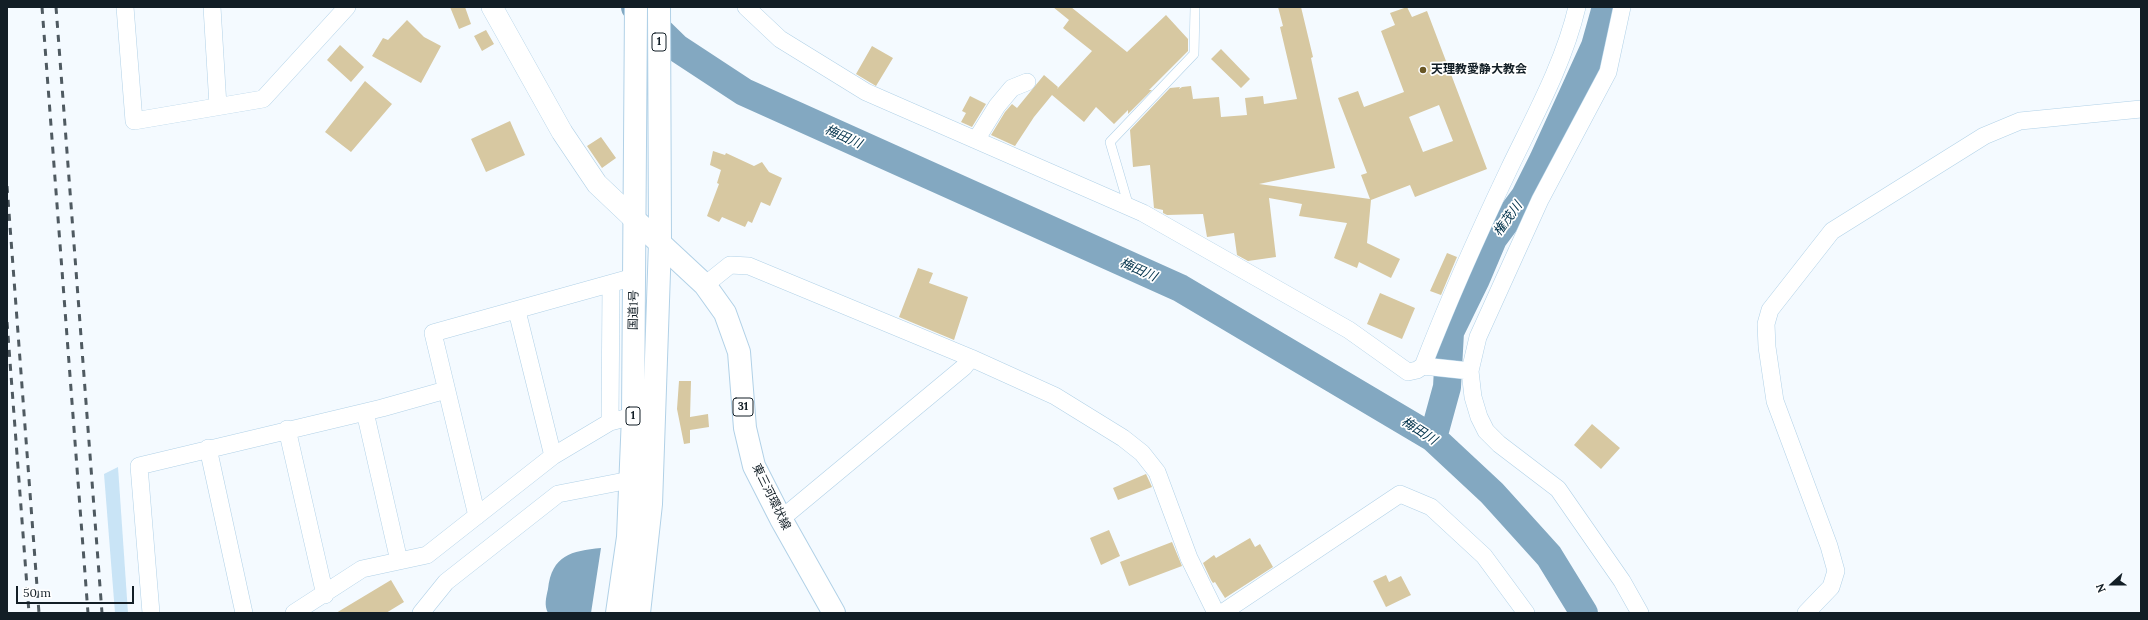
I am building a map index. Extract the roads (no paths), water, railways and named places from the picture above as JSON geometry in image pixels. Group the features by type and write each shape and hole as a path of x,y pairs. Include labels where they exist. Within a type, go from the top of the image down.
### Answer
{"main road":[{"name":"国道1号","path":"617,613 628,537 633,416 634,54 636,7"},
{"name":"国道1号","path":"639,613 651,504 660,243 658,77 659,7"},
{"name":"東三河環状線","path":"634,218 706,285 725,313 735,339 741,366 743,414 749,448 760,480 834,613"}],"street":[{"path":"125,7 134,120 263,99 347,7"},
{"path":"212,7 218,106"},
{"path":"492,7 562,132 597,184 634,218"},
{"path":"746,7 780,39 866,92 1129,207 1349,330 1408,372 1426,366 1467,370"},
{"path":"1426,366 1451,295 1546,92 1571,31 1577,7"},
{"path":"1622,7 1608,72 1536,208 1478,337 1467,370 1472,397 1486,431 1499,444 1558,489 1622,581 1640,613"},
{"path":"976,140 997,106 1012,88 1026,82"},
{"path":"1806,613 1831,587 1836,571 1829,546 1775,401 1767,347 1766,324 1770,310 1832,231 1984,136 2020,120 2141,109"},
{"path":"706,285 730,265 749,266 971,358 1055,396 1123,438 1142,453 1157,472 1189,558 1216,613"},
{"path":"477,516 433,333 517,311 634,277"},
{"path":"610,422 611,284"},
{"path":"517,311 554,456"},
{"path":"781,519 940,387 971,358"},
{"path":"151,613 139,466 208,448 366,412 446,390"},
{"path":"366,412 399,561"},
{"path":"294,613 325,595 362,569 427,555 554,456 610,422 633,416"},
{"path":"287,430 325,595"},
{"path":"208,448 244,613"},
{"path":"421,613 446,582 558,494 630,480"},
{"path":"1222,613 1400,494 1431,507 1484,556 1526,613"}],"lane":[{"path":"1129,207 1110,142 1194,54 1194,7"}],"waterway":[{"name":"梅田川","path":"635,7 677,48 744,92 1180,288 1433,438 1492,493 1549,556 1584,613"},
{"name":"権茂川","path":"1433,438 1447,387 1450,332 1476,279 1493,239 1525,196 1543,160 1595,46 1606,7"}],"railway":[{"path":"42,7 88,613"},
{"path":"56,7 102,613"},
{"path":"7,186 39,613"},
{"path":"7,322 29,613"}],"place":[{"name":"天理教愛静大教会","path":"1423,70"}]}
